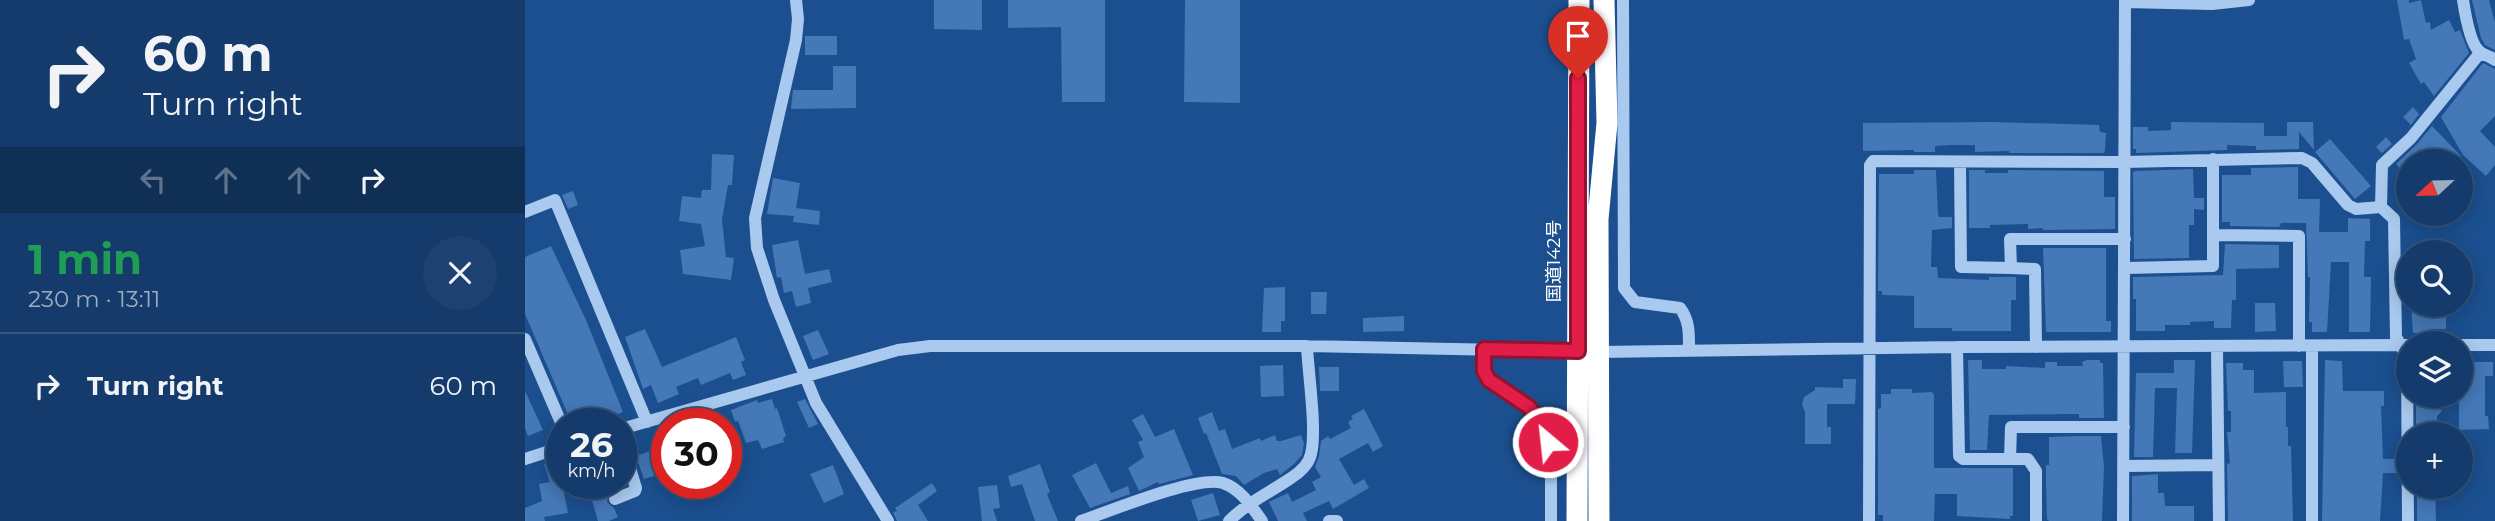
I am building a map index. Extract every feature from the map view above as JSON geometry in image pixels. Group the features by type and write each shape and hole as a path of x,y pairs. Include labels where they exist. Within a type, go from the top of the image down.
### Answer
{"highway":[{"name":"国道142号","path":"1579,0 1588,352 1599,521"},
{"name":"国道142号","path":"1577,521 1607,123 1604,0"}],"street":[{"path":"796,0 796,40 759,197 754,233 774,300 830,429 888,521"},
{"path":"1623,0 1623,288 1635,302 1681,308 1689,326 1689,351"},
{"path":"2123,521 2126,1 2211,4 2249,0"},
{"path":"2463,0 2466,21 2480,53 2495,60"},
{"path":"2381,207 2382,165 2411,138 2480,53"},
{"path":"1869,521 1870,165 1873,161 2125,162 2302,158 2312,163 2349,205 2356,209 2381,207 2394,219 2396,337"},
{"path":"2126,268 2213,266 2213,159"},
{"path":"1960,162 1961,267 2035,269 2036,347"},
{"path":"525,212 555,200 647,422"},
{"path":"2214,235 2299,236 2312,521"},
{"path":"2011,268 2010,239 2125,239"},
{"path":"525,339 555,408"},
{"path":"637,425 898,350 930,346 1307,346 1588,352 2396,345"},
{"path":"2473,345 2495,345"},
{"path":"1229,521 1256,498 1302,470 1311,454 1312,422 1307,346"},
{"path":"1957,347 1959,456 2028,459 2036,471 2036,521"},
{"path":"2217,347 2219,521"},
{"path":"1484,349 1484,371 1489,380 1529,407 1545,430 1551,453 1551,521"},
{"path":"2407,408 2408,521"},
{"path":"2010,459 2011,427 2124,428"},
{"path":"525,459 546,452"},
{"path":"2124,466 2218,465"},
{"path":"1081,521 1181,488 1210,482 1229,486 1251,503 1262,521"},
{"path":"1329,521 1337,521"}],"building":[{"path":"934,0 982,0 982,30 934,29"},
{"path":"1008,0 1105,0 1105,102 1062,102 1061,27 1008,28"},
{"path":"1185,0 1240,0 1240,103 1184,102"},
{"path":"2397,0 2409,0 2409,3 2421,0 2426,23 2430,22 2431,30 2449,20 2455,32 2460,30 2469,53 2434,96 2424,82 2421,84 2409,63 2416,59 2409,39 2404,40"},
{"path":"2472,0 2489,0 2495,22 2495,50 2485,45 2481,38"},
{"path":"805,36 837,36 837,55 805,55"},
{"path":"2483,63 2495,69 2495,116 2480,131 2495,147 2495,165 2486,176 2473,164 2473,149 2460,149 2441,117"},
{"path":"833,66 856,66 856,108 791,109 793,90 833,90"},
{"path":"2413,107 2419,114 2411,125 2403,117"},
{"path":"1994,122 2099,125 2100,132 2106,133 2105,150 2104,153 1975,152 1975,145 1952,145 1935,146 1935,152 1863,151 1863,123"},
{"path":"2171,122 2264,123 2264,136 2287,136 2287,122 2313,122 2314,150 2299,132 2299,149 2256,150 2256,146 2227,145 2227,150 2136,153 2136,149 2133,149 2133,127 2148,127 2148,131 2171,130"},
{"path":"2432,126 2454,149 2412,149"},
{"path":"2386,137 2392,144 2382,153 2376,147"},
{"path":"2330,139 2371,186 2355,199 2315,152"},
{"path":"712,154 734,155 732,185 728,185 722,220 726,257 734,258 731,280 683,274 680,250 705,246 701,224 679,221 682,196 701,198 702,190 711,190"},
{"path":"2298,167 2298,199 2320,199 2319,232 2348,232 2348,218 2370,219 2370,241 2365,241 2364,277 2371,277 2370,332 2349,332 2349,262 2331,262 2327,332 2312,332 2312,322 2309,322 2310,277 2306,223 2281,223 2279,227 2230,226 2230,222 2222,222 2222,175 2251,175 2251,168"},
{"path":"2193,169 2194,198 2204,198 2204,210 2194,209 2194,225 2189,225 2189,258 2134,259 2133,172"},
{"path":"1914,170 1936,170 1938,215 1952,217 1952,228 1932,230 1931,267 1937,267 1938,278 1989,280 1989,277 2016,277 2016,300 2011,300 2011,331 1914,328 1914,296 1882,295 1882,291 1878,291 1879,174 1914,174"},
{"path":"1969,170 1985,170 1985,173 2008,173 2008,170 2104,171 2104,197 2115,197 2115,229 2043,230 2028,229 2028,224 1969,228"},
{"path":"773,178 800,183 796,208 820,211 819,225 793,222 794,216 767,214"},
{"path":"573,191 578,205 568,209 562,195"},
{"path":"798,240 805,274 829,269 832,282 808,288 811,303 796,307 792,291 784,293 781,277 777,278 772,245"},
{"path":"2225,244 2279,245 2279,268 2236,269 2236,300 2232,300 2231,328 2214,328 2214,321 2165,325 2165,331 2136,331 2133,277 2223,275"},
{"path":"551,246 586,320 621,408 565,408 525,314 525,257"},
{"path":"2043,248 2106,248 2106,321 2111,321 2111,332 2046,332"},
{"path":"1285,287 1285,321 1281,321 1281,332 1262,332 1264,288"},
{"path":"1311,292 1327,292 1326,314 1311,314"},
{"path":"2255,303 2275,303 2276,331 2255,332"},
{"path":"1404,316 1404,331 1363,332 1363,318"},
{"path":"2412,317 2446,317 2446,329 2413,331"},
{"path":"645,329 662,367 736,337 745,360 741,362 746,375 733,380 730,373 701,385 698,378 676,387 679,394 658,403 651,385 643,389 625,337"},
{"path":"818,330 829,354 813,360 803,336"},
{"path":"1968,360 1982,360 1982,369 2006,369 2006,366 2045,368 2045,362 2057,362 2057,366 2083,366 2082,362 2087,360 2100,360 2100,363 2103,363 2104,418 2079,418 2079,414 1989,415 1987,450 1970,450"},
{"path":"2174,360 2195,360 2192,453 2175,453 2177,388 2155,388 2153,457 2134,457 2136,373 2174,373"},
{"path":"2325,360 2342,361 2343,391 2384,391 2384,406 2381,406 2383,459 2396,459 2396,473 2383,473 2380,521 2322,521"},
{"path":"2283,361 2302,361 2303,387 2284,387"},
{"path":"2473,362 2493,362 2493,376 2485,376 2485,416 2488,416 2489,429 2473,430 2473,422 2459,422 2459,408 2473,408"},
{"path":"2226,363 2243,363 2243,370 2254,370 2254,393 2286,392 2293,521 2228,521 2227,464 2230,463 2227,432 2231,432 2231,411 2228,411"},
{"path":"1283,365 1284,396 1261,397 1260,366"},
{"path":"1319,367 1339,367 1339,391 1320,391"},
{"path":"1843,379 1856,379 1855,404 1827,404 1827,427 1831,427 1831,444 1805,444 1805,412 1802,404 1804,397 1815,390 1815,387 1843,388"},
{"path":"1891,389 1912,389 1912,393 1932,392 1934,395 1934,468 2013,468 2013,516 2010,516 2010,519 1957,516 1957,494 1935,494 1934,521 1883,521 1883,515 1878,515 1878,409 1881,408 1881,394 1891,394"},
{"path":"525,391 543,430 528,436 525,428"},
{"path":"772,399 786,436 783,438 784,442 762,449 758,440 746,443 742,432 742,408 736,408 757,400 758,403"},
{"path":"805,399 818,424 809,428 797,402"},
{"path":"2416,408 2439,408 2442,411 2437,416 2437,422 2416,422"},
{"path":"1364,409 1383,446 1373,452 1368,443 1339,459 1354,485 1364,479 1369,488 1333,509 1329,501 1303,513 1307,521 1278,521 1269,502 1288,493 1292,502 1316,490 1312,482 1321,477 1315,467 1321,441 1351,428 1348,422 1353,419 1351,416"},
{"path":"1212,412 1219,431 1225,429 1232,449 1260,438 1261,441 1275,435 1277,441 1281,441 1301,435 1304,443 1302,455 1280,475 1277,469 1244,485 1236,476 1222,474 1206,433 1204,434 1198,418"},
{"path":"1143,414 1155,437 1174,429 1193,475 1159,484 1158,482 1139,491 1128,468 1144,457 1138,442 1143,440 1132,420"},
{"path":"2101,436 2104,467 2102,521 2049,521 2046,465 2049,465 2049,437"},
{"path":"650,451 651,477 644,479 637,456"},
{"path":"1096,463 1111,493 1128,486 1130,494 1090,508 1072,475"},
{"path":"1040,464 1050,492 1047,494 1058,521 1035,521 1022,484 1011,487 1008,476"},
{"path":"833,465 844,494 824,503 810,474"},
{"path":"2158,474 2158,493 2164,493 2165,506 2194,506 2194,521 2132,521 2132,476"},
{"path":"546,483 546,499 565,499 568,513 544,517 545,521 525,521 525,508 542,501 539,484"},
{"path":"932,483 937,491 918,505 928,521 897,521 893,512 897,511 895,508"},
{"path":"997,485 1000,508 993,509 997,521 982,521 978,487"},
{"path":"1213,493 1220,515 1198,521 1191,500"},
{"path":"592,499 608,499 618,517 609,521 598,521"},
{"path":"2417,499 2435,499 2436,521 2417,521"}],"route":[{"path":"1548,442 1545,430 1529,407 1489,380 1484,371 1484,349 1578,351 1578,78"}]}
